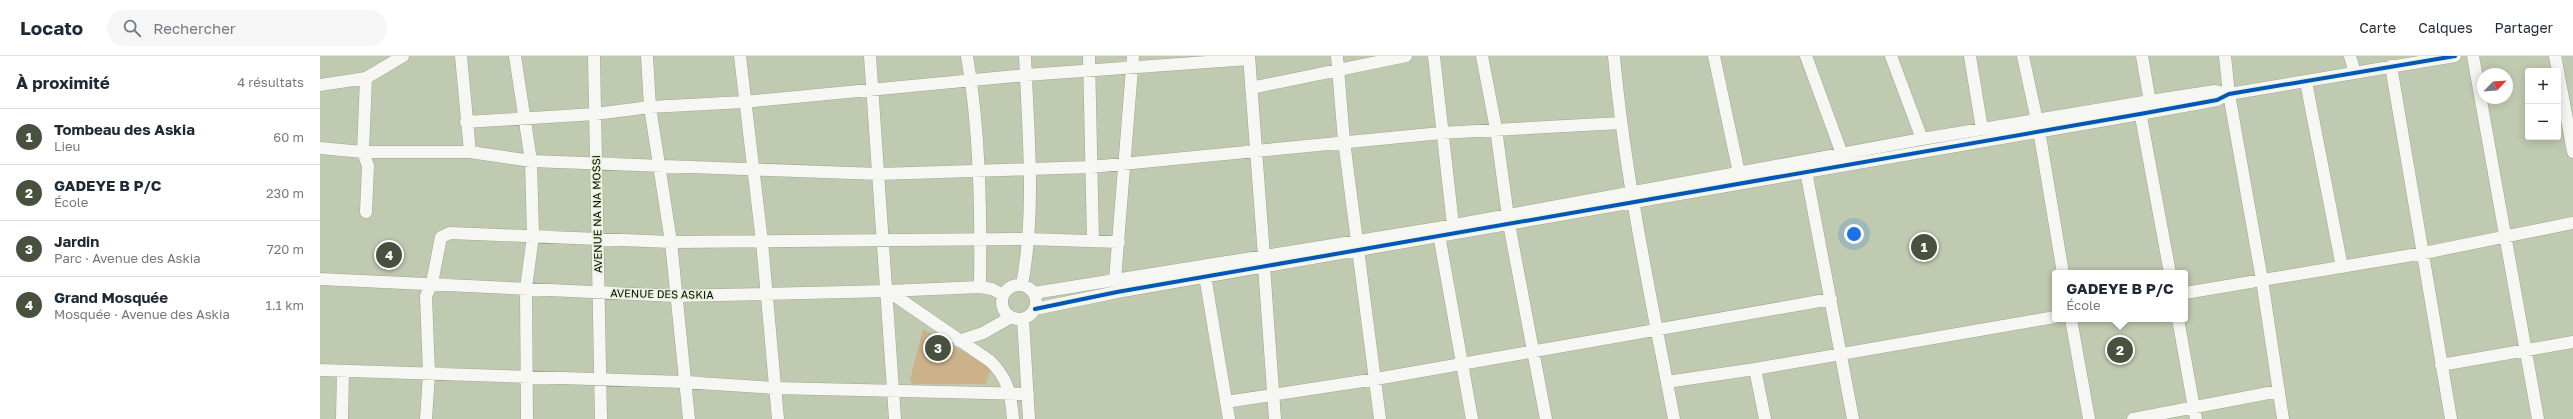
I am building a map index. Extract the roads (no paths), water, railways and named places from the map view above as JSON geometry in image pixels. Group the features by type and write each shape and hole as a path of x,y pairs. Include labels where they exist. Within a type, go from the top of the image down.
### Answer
{"street":[{"path":"320,85 366,78 403,56"},
{"path":"461,56 470,152"},
{"path":"514,56 531,161 533,236 526,288 527,419"},
{"name":"AVENUE NA NA MOSSI","path":"594,56 601,419"},
{"path":"648,56 650,107 671,242 675,296 689,419"},
{"path":"740,56 744,102 762,242 778,419"},
{"path":"870,56 879,174 882,240 888,292 895,419"},
{"path":"967,56 971,80 977,170 980,239 980,286"},
{"path":"1022,285 1028,239 1030,167 1025,56"},
{"path":"1089,56 1093,241"},
{"path":"1337,56 1344,141 1359,244 1380,419"},
{"path":"1251,88 1406,56"},
{"path":"1434,56 1441,132 1453,225"},
{"path":"1482,56 1496,129 1508,220 1535,352 1546,419"},
{"path":"1614,56 1620,123 1632,197 1674,419"},
{"path":"1714,56 1739,173"},
{"path":"1806,56 1842,154"},
{"path":"1891,56 1922,139"},
{"path":"1970,56 1982,129"},
{"path":"2023,56 2038,125 2062,270"},
{"path":"2142,56 2145,107 2170,270"},
{"path":"2224,56 2229,94 2262,280 2278,391 2284,419"},
{"path":"2350,56 2355,73"},
{"path":"2473,56 2538,419"},
{"path":"2555,56 2557,68"},
{"path":"1029,419 1028,394 1017,318 1003,308 1003,295 1011,286 1022,285 1034,293 1115,280 1264,261 1508,220 2145,107 2215,91 2229,94 2448,57"},
{"path":"466,122 595,114 650,107 744,102 1090,70 1132,62 1249,58 1275,419"},
{"path":"1115,280 1132,62"},
{"path":"2391,66 2451,419"},
{"path":"366,78 363,152 368,166 366,212"},
{"path":"2306,82 2342,267"},
{"path":"2561,87 2573,152"},
{"path":"320,148 363,152 470,152 531,161 752,168 879,174 1030,167 1091,167 1441,132 1620,123"},
{"path":"1632,197 1739,173 1806,167 1842,154 1922,139 1982,129 2038,125"},
{"path":"1806,167 1853,419"},
{"path":"1438,232 1453,225 1508,220"},
{"path":"2188,292 2424,253 2505,235 2573,223"},
{"path":"1438,232 1472,419"},
{"path":"426,419 429,374 426,296 432,283 441,237 450,233 671,242 1028,239 1119,242"},
{"path":"959,341 983,333 1035,309 1205,276 1264,261"},
{"path":"1205,276 1229,419"},
{"name":"AVENUE DES ASKIA","path":"320,279 432,283 675,296 766,293 888,292 980,286 992,289 1003,295"},
{"path":"888,292 959,341 990,360 999,369 1011,392 1012,419"},
{"path":"1034,293 1036,304 1035,309"},
{"path":"1226,402 1376,379 1831,300"},
{"path":"1667,382 1755,369 2052,318"},
{"path":"2072,322 2089,419"},
{"path":"2179,322 2195,413"},
{"path":"2441,365 2573,342"},
{"path":"1755,369 1765,419"},
{"path":"320,370 684,382 775,388 1011,392 1028,394"},
{"path":"342,419 343,371"},
{"path":"2134,419 2195,413 2278,391"}],"place":[{"name":"Tombeau des Askia","path":"1924,247"},
{"name":"Grand Mosquée","path":"389,255"},
{"name":"Jardin","path":"938,348"},
{"name":"GADEYE B P/C","path":"2120,350"}]}
